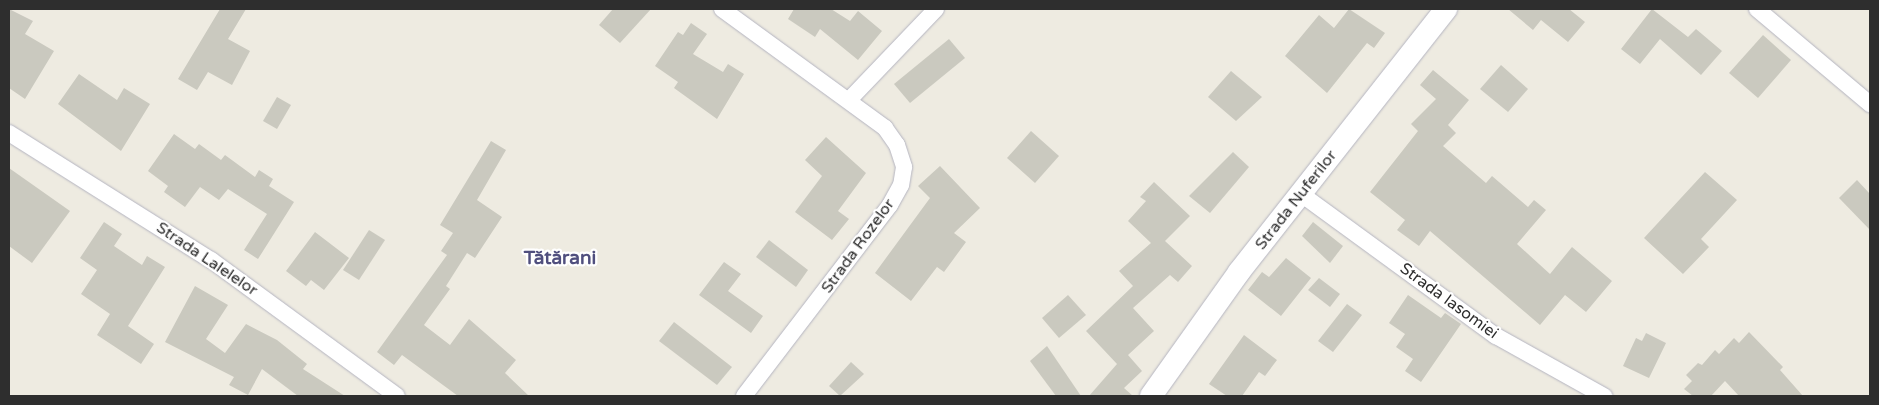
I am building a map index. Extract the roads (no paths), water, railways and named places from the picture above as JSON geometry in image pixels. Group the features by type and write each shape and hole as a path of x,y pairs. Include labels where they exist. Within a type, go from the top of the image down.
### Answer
{"main road":[{"name":"Strada Nuferilor","path":"1151,396 1240,272 1446,9"}],"street":[{"name":"Strada Rozelor","path":"722,9 885,128 897,145 904,167 901,185 744,396"},
{"path":"849,100 936,9"},
{"path":"1757,9 1870,104"},
{"name":"Strada Lalelelor","path":"9,133 211,260 397,396"},
{"name":"Strada Iasomiei","path":"1302,194 1496,336 1604,396"}],"district":[{"name":"Tătărani","path":"560,259"}]}
